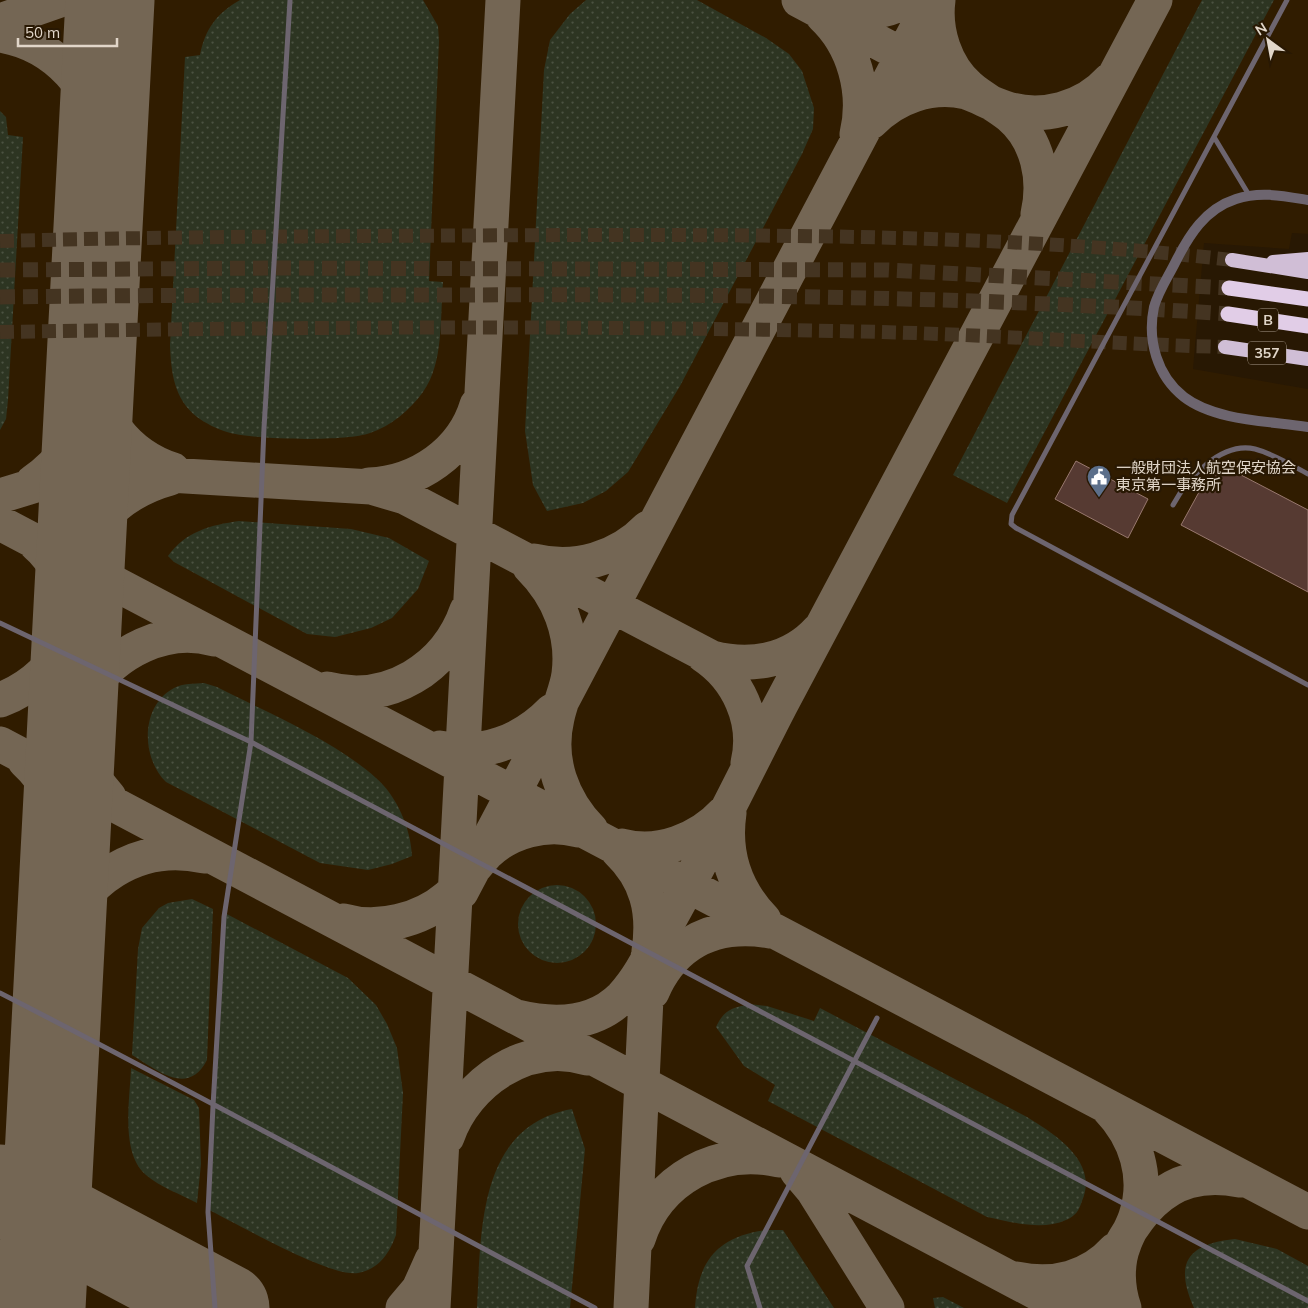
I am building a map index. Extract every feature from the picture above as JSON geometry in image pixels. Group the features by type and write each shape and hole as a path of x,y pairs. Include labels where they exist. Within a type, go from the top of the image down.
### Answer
{"highway":[{"path":"1259,264 1308,259"},
{"path":"1232,260 1308,272"},
{"name":"B","path":"1229,288 1308,299"},
{"name":"B","path":"1228,314 1308,326"},
{"name":"357","path":"1225,347 1308,359"}],"street":[{"path":"1308,200 1277,195 1250,196 1235,199 1201,220 1192,231 1154,306 1152,340 1155,354 1172,384 1183,396 1196,404 1215,412 1308,427"}],"lane":[{"path":"215,1308 208,1212 213,1106 224,916 251,742 264,428 290,0"},
{"path":"1287,0 1012,515 1011,524 1095,572 1308,685"},
{"path":"1214,137 1250,196"},
{"path":"1172,505 1182,488 1200,468 1229,451 1252,449 1272,456 1308,474"},
{"path":"0,623 251,742 1308,1301"},
{"path":"0,993 131,1060 213,1106 595,1308"},
{"path":"760,1308 747,1266 877,1018"}],"shaded area":[{"path":"0,0 1308,0 1308,234 1292,233 1289,249 1204,243 1193,369 1308,389 1308,1308 0,1308"}],"green space":[{"path":"240,0 423,0 438,26 439,41 429,281 443,282 438,354 430,380 418,399 393,422 370,433 341,438 299,439 257,437 227,432 211,426 189,410 175,384 171,365 170,345 185,57 200,55 205,37 213,23 225,10"},
{"path":"586,0 697,0 766,38 789,54 802,71 814,108 813,129 802,154 680,386 628,472 606,491 583,503 547,511 533,485 525,431 544,70 550,40 570,14"},
{"path":"1202,0 1274,0 1007,503 953,475"},
{"path":"0,111 6,117 8,135 23,137 8,400 6,419 0,430"},
{"path":"239,521 351,529 389,538 429,561 418,589 392,618 371,628 335,637 307,634 174,562 168,556 175,547 191,535 209,527"},
{"path":"204,683 217,687 321,739 341,751 376,778 384,785 402,814 409,835 412,856 392,864 368,870 320,863 166,782 152,760 148,733 150,719 155,707 163,696 177,686"},
{"path":"557,885 572,888 585,896 593,909 596,924 593,939 585,952 572,960 557,963 542,960 529,952 521,939 518,924 521,909 529,896 542,888"},
{"path":"192,899 213,909 207,1060 199,1071 191,1077 182,1079 162,1073 132,1055 138,949 142,928 159,908 168,903"},
{"path":"223,912 348,978 376,1005 387,1024 397,1048 403,1093 396,1235 382,1260 365,1271 358,1273 345,1272 306,1259 207,1209"},
{"path":"750,1004 767,1006 814,1021 820,1008 1027,1117 1062,1141 1080,1162 1085,1174 1086,1187 1075,1215 1047,1225 1016,1223 987,1217 768,1101 775,1085 744,1066 716,1027 725,1013"},
{"path":"131,1068 194,1100 199,1108 201,1164 197,1203 157,1183 146,1175 138,1165 133,1153 128,1125"},
{"path":"572,1109 585,1149 570,1308 477,1308 480,1248 484,1217 490,1187 501,1160 518,1137 541,1119"},
{"path":"765,1230 783,1230 834,1308 695,1308 700,1277 713,1254 723,1245 734,1239 748,1233"},
{"path":"1235,1239 1277,1249 1308,1266 1308,1308 1194,1308 1185,1279 1189,1258 1196,1251 1206,1246"},
{"path":"943,1297 964,1308 935,1308 933,1298"}],"building":[{"path":"1076,461 1148,499 1128,538 1055,499"},
{"path":"1222,465 1308,510 1308,592 1181,525 1210,472"}],"taxiway":[{"path":"0,21 60,0"},
{"path":"433,1308 503,0"},
{"path":"799,0 923,66"},
{"path":"825,10 846,13 878,11 908,0"},
{"path":"461,892 932,0"},
{"path":"938,0 937,12 940,36 953,69 974,91 1010,116 1020,126 1033,148 1040,174 1041,187 1038,214"},
{"path":"517,1017 545,1022 573,1021 586,1018 599,1013 622,997 642,971 780,706 1155,0"},
{"path":"823,16 843,41 855,70 860,102 857,134"},
{"path":"0,35 20,40 38,48 70,72 92,105 102,145"},
{"path":"871,122 902,99 927,91 953,90 966,92 1000,106 1033,113 1047,112 1075,105 1100,90 1110,80"},
{"path":"91,368 100,402 117,431 128,444 141,454 173,470"},
{"path":"33,482 44,474 69,446 76,435 89,398"},
{"path":"369,485 405,478 436,462 461,437 477,405"},
{"path":"0,496 85,470 371,487 405,497 712,658 741,662 756,662 770,659 796,649 819,630"},
{"path":"80,564 84,548 92,533 113,508 140,490 170,478"},
{"path":"84,498 88,530 96,549"},
{"path":"0,523 1308,1212"},
{"path":"534,561 549,564 565,564 595,560 623,548 648,528"},
{"path":"0,700 33,682 51,664 65,644 76,614 71,596 61,576 36,544"},
{"path":"530,567 549,590 567,630 570,659 569,674 558,712 554,734 554,749 559,778 565,792 572,806 591,830"},
{"path":"327,689 350,693 372,692 393,686 412,677 430,665 445,649 458,631 467,610"},
{"path":"109,797 90,772 75,741 73,722 80,703 99,678 112,665 143,645 160,639 178,636 214,639"},
{"path":"703,655 726,676 742,702 750,732 748,763"},
{"path":"440,748 471,750 501,744 528,731 552,711"},
{"path":"0,744 1066,1308"},
{"path":"25,761 40,778 52,797 60,817 65,839"},
{"path":"622,846 650,849 677,843 703,831 724,813"},
{"path":"729,813 728,843 733,871 745,896 764,920"},
{"path":"344,921 357,924 385,924 425,912 448,897 486,854 506,839 529,830 541,828 554,827 578,830"},
{"path":"618,851 636,873 647,896 651,922 649,951"},
{"path":"60,943 69,921 81,901 96,884 114,870 135,860 157,854 180,853 204,856"},
{"path":"652,992 661,974 672,960 699,939 715,933 732,930 770,931"},
{"path":"631,1308 648,957"},
{"path":"447,1137 456,1117 468,1099 484,1083 502,1070 521,1061 542,1055 565,1054 587,1058"},
{"path":"17,1308 37,1208 50,1107"},
{"path":"1108,1108 1118,1119 1133,1145 1140,1172 1140,1201 1135,1220 1121,1252 1119,1268 1119,1284 1124,1308"},
{"path":"638,1239 647,1218 660,1199 675,1184 693,1172 713,1163 734,1158 756,1157 779,1160"},
{"path":"797,1171 813,1190 887,1308"},
{"path":"1089,1308 1128,1234 1143,1212 1161,1195 1183,1183 1209,1178 1240,1180"},
{"path":"54,1190 59,1274 64,1308"},
{"path":"1017,1279 1044,1282 1070,1278 1094,1267 1115,1250"},
{"path":"403,1308 419,1289 432,1260"}],"runway":[{"path":"41,1308 110,0"},
{"path":"0,1189 225,1308"}],"tunnel":[{"path":"0,241 360,236 822,236 986,241 1150,252 1232,260"},
{"path":"0,270 272,268 888,270 1229,288"},
{"path":"0,297 278,295 837,297 1033,303 1228,314"},
{"path":"0,332 330,328 661,328 924,333 1225,347"}],"place":[{"name":"一般財団法人航空保安協会 東京第一事務所","path":"1099,498"}]}
